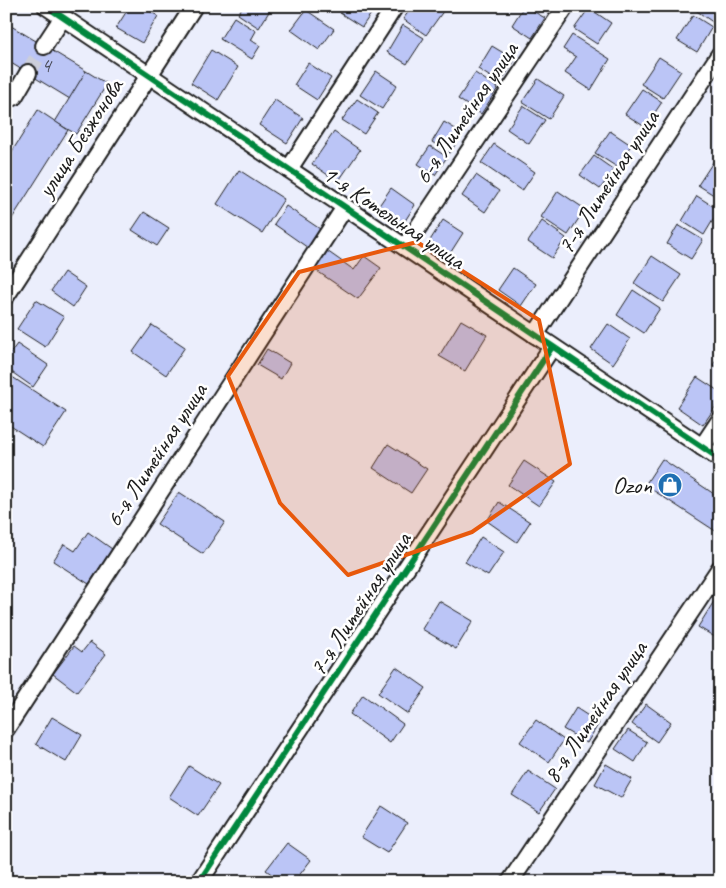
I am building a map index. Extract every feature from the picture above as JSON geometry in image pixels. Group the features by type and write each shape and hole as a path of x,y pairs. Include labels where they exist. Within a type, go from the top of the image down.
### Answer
{"street":[{"name":"1-я Котельная улица","path":"46,6 720,459"},
{"name":"улица Безжонова","path":"6,296 194,6"},
{"path":"289,169 395,6"},
{"name":"6-я Литейная улица","path":"405,247 566,6"},
{"path":"44,46 63,17"},
{"name":"7-я Литейная улица","path":"535,335 720,54"},
{"path":"9,98 28,73"},
{"name":"6-я Литейная улица","path":"6,730 345,207"},
{"name":"7-я Литейная улица","path":"199,882 552,347"},
{"path":"702,447 720,420"},
{"name":"8-я Литейная улица","path":"510,882 720,568"}],"highlighted area":[{"path":"417,242 539,320 570,464 472,532 348,575 280,503 228,376 299,272"}],"building":[{"path":"130,6 141,6 158,16 142,43 116,28"},
{"path":"243,6 265,6 270,10 259,28 238,14"},
{"path":"345,6 373,6 375,8 362,27 340,13"},
{"path":"413,6 422,11 425,6 438,6 444,10 426,35 403,19"},
{"path":"524,6 545,18 532,38 512,25"},
{"path":"537,6 553,6 548,13"},
{"path":"696,6 720,6 720,15 714,23 694,9"},
{"path":"589,8 611,23 597,44 574,29"},
{"path":"306,10 334,29 319,50 291,30"},
{"path":"693,15 712,27 697,52 677,40"},
{"path":"234,17 256,31 251,40 260,46 252,59 220,39"},
{"path":"6,23 86,71 70,99 6,60"},
{"path":"403,25 424,38 407,64 387,52"},
{"path":"572,35 610,59 591,90 565,73 576,57 563,49"},
{"path":"492,46 515,60 500,83 478,69"},
{"path":"211,50 238,67 218,100 191,83"},
{"path":"659,57 681,71 663,98 641,84"},
{"path":"308,63 331,78 317,100 294,85"},
{"path":"86,71 107,84 76,134 55,122"},
{"path":"376,71 397,85 382,109 360,95"},
{"path":"475,73 498,88 481,114 458,99"},
{"path":"538,79 564,96 549,119 522,102"},
{"path":"642,89 662,102 645,127 625,114"},
{"path":"357,99 378,113 364,134 342,120"},
{"path":"275,100 303,118 287,143 259,125"},
{"path":"523,106 545,120 529,144 507,129"},
{"path":"38,110 68,130 6,228 6,161"},
{"path":"444,122 462,133 450,153 432,142"},
{"path":"610,131 631,145 617,167 595,153"},
{"path":"334,132 360,150 338,182 312,164"},
{"path":"494,144 535,172 522,191 481,163"},
{"path":"430,146 447,157 435,175 418,164"},
{"path":"594,156 614,170 600,189 580,175"},
{"path":"715,159 720,162 720,199 698,185"},
{"path":"239,170 284,199 262,233 217,204"},
{"path":"476,175 499,191 485,212 462,196"},
{"path":"391,188 415,205 403,224 378,207"},
{"path":"558,191 585,209 568,235 541,217"},
{"path":"697,196 719,210 704,235 682,221"},
{"path":"286,206 323,231 311,250 274,224"},
{"path":"144,212 169,228 157,246 132,230"},
{"path":"443,220 463,233 449,255 429,242"},
{"path":"542,221 566,238 552,258 528,242"},
{"path":"678,225 703,240 691,259 667,244"},
{"path":"327,251 354,270 364,256 381,268 358,299 314,269"},
{"path":"652,256 681,275 663,302 634,283"},
{"path":"513,268 536,284 521,306 498,290"},
{"path":"64,272 86,287 73,307 51,291"},
{"path":"633,290 660,308 644,333 617,315"},
{"path":"36,300 64,317 45,347 17,329"},
{"path":"461,320 487,335 465,371 439,356"},
{"path":"608,324 630,339 613,364 591,349"},
{"path":"152,325 185,347 166,375 133,352"},
{"path":"17,344 48,365 33,387 6,368 6,359"},
{"path":"267,349 290,363 281,379 257,365"},
{"path":"720,354 720,370 713,365"},
{"path":"6,373 66,412 43,447 6,423"},
{"path":"697,377 720,392 720,400 703,425 677,407"},
{"path":"388,444 427,469 411,493 373,468"},
{"path":"662,459 720,498 720,534 645,485"},
{"path":"524,461 556,482 539,506 508,485"},
{"path":"179,492 225,522 203,554 157,524"},
{"path":"499,502 530,522 517,542 487,521"},
{"path":"88,532 112,549 89,584 53,561 64,544 75,551"},
{"path":"481,537 504,552 488,576 465,562"},
{"path":"716,598 720,600 720,640 698,627"},
{"path":"439,601 473,621 456,649 422,629"},
{"path":"90,642 106,654 77,692 53,674 74,646 82,652"},
{"path":"396,667 426,688 408,714 378,693"},
{"path":"363,695 403,724 390,743 350,714"},
{"path":"646,704 671,722 657,742 632,724"},
{"path":"576,708 599,723 587,743 563,729"},
{"path":"52,717 82,735 66,762 36,744"},
{"path":"536,720 564,740 549,762 520,742"},
{"path":"628,730 647,742 635,762 615,749"},
{"path":"606,764 632,779 621,798 595,784"},
{"path":"189,766 219,785 198,816 169,797"},
{"path":"528,771 555,789 539,812 512,795"},
{"path":"381,806 407,823 387,853 361,837"},
{"path":"287,843 311,860 294,882 282,882 266,870"}],"tunnel":[{"path":"28,73 44,46"}],"cycle path":[{"path":"46,6 720,459"},
{"path":"199,882 552,347"}],"place":[{"name":"Ozon","path":"670,485"}]}
